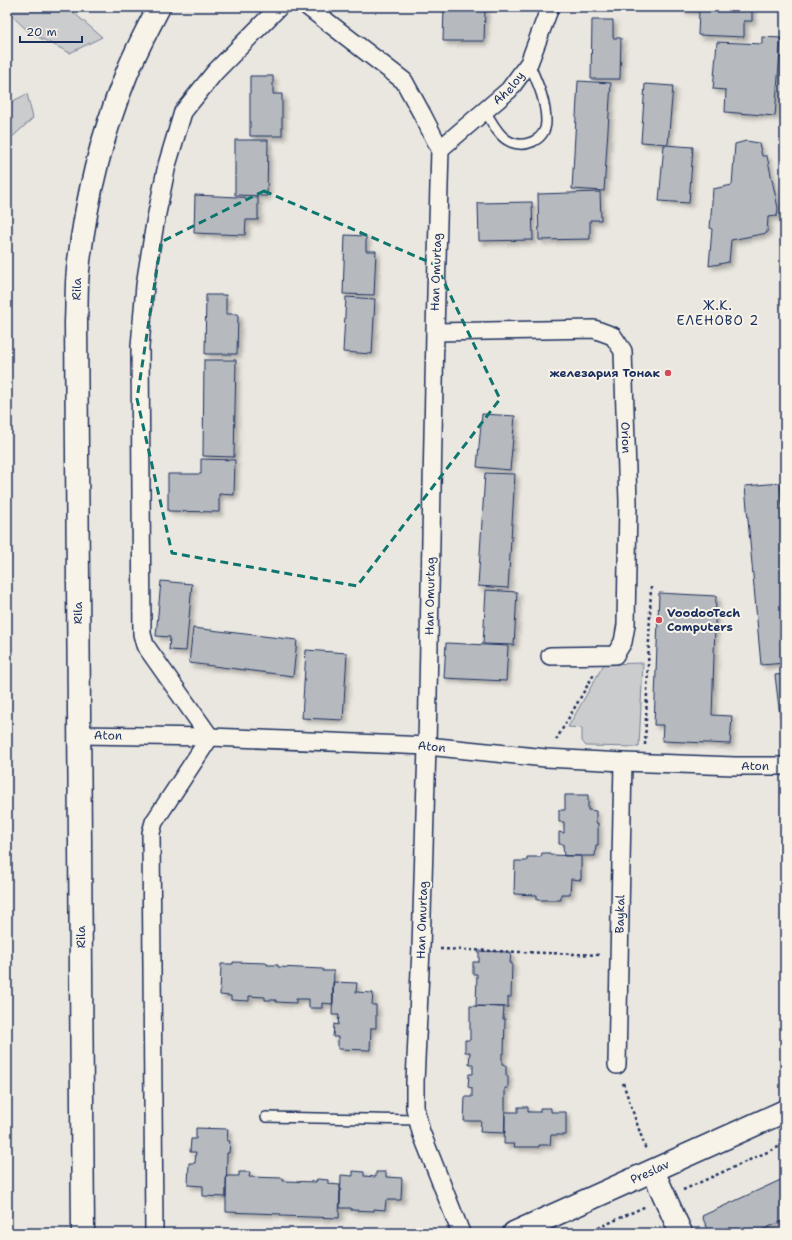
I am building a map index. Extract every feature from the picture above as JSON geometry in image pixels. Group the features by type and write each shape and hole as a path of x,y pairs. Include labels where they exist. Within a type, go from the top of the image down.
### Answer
{"street":[{"name":"Rila","path":"83,1233 76,322 78,272 83,232 99,153 125,78 159,7"},
{"path":"154,1233 151,833 154,822 210,737 144,645 142,634 140,347 145,285 155,223 167,164 183,112 215,72 279,7"},
{"name":"Han Omurtag","path":"308,7 404,82 440,150 427,746 415,1108 421,1132 461,1233"},
{"name":"Aheloy","path":"440,150 508,90 528,63 550,7"},
{"name":"Orion","path":"435,332 594,329 612,336 623,351 628,502 626,625 623,642 616,655 550,656"},
{"name":"Aton","path":"79,735 210,737 427,746 546,758 644,763 785,766"},
{"name":"Baykal","path":"617,1065 623,762"},
{"name":"Preslav","path":"514,1233 785,1111"},
{"path":"653,1171 681,1233"}],"lane":[{"path":"485,111 502,137 508,141 518,144 531,143 539,138 545,131 546,122 543,96 528,63"},
{"path":"266,1117 418,1120"}],"path":[{"path":"644,763 651,587"},
{"path":"546,758 605,655"},
{"path":"421,948 620,956"},
{"path":"617,1065 653,1171"}],"highlighted area":[{"path":"264,191 436,265 500,399 357,586 172,553 137,399 161,242"}],"shaded area":[{"path":"7,7 67,7 102,37 70,53 30,33 7,11"},
{"path":"27,94 33,118 7,142 7,104"},
{"path":"643,663 639,747 586,746 582,741 582,728 568,727 604,664"}],"building":[{"path":"444,7 485,7 484,41 443,41"},
{"path":"682,7 752,7 752,21 744,21 744,37 698,35 699,11 682,10"},
{"path":"592,20 613,20 613,38 621,38 620,79 591,79"},
{"path":"762,37 781,38 775,116 725,112 726,90 713,89 717,42 762,44"},
{"path":"250,76 273,76 273,94 282,94 282,136 250,136"},
{"path":"578,81 611,83 604,191 572,189"},
{"path":"645,84 673,86 668,144 641,142"},
{"path":"235,140 268,140 267,196 235,195"},
{"path":"746,141 759,143 762,156 767,156 778,208 777,216 768,217 767,233 731,240 729,262 709,266 713,189 732,185 735,144"},
{"path":"664,145 693,147 689,203 659,201"},
{"path":"600,192 601,220 590,220 590,239 539,240 538,194"},
{"path":"195,195 258,198 258,220 246,220 245,235 194,233"},
{"path":"532,202 533,240 479,241 478,203"},
{"path":"345,235 366,236 366,251 376,251 374,295 343,294"},
{"path":"206,295 226,295 226,314 238,314 237,354 205,354"},
{"path":"346,297 375,299 372,354 343,352"},
{"path":"204,360 236,360 234,457 203,456"},
{"path":"482,414 515,416 510,470 477,467"},
{"path":"201,459 235,460 234,495 219,494 219,512 168,511 168,474 201,474"},
{"path":"485,473 515,474 508,588 478,586"},
{"path":"780,483 785,539 785,663 761,665 745,486"},
{"path":"161,581 192,584 186,651 169,650 170,637 156,636"},
{"path":"486,590 517,592 514,645 483,644"},
{"path":"659,593 716,596 712,715 732,716 730,744 662,741 663,725 654,725"},
{"path":"193,628 297,640 293,676 189,663"},
{"path":"446,643 508,646 506,681 444,678"},
{"path":"306,650 347,653 343,720 302,718"},
{"path":"785,674 785,749 784,749 775,675"},
{"path":"565,795 588,795 588,810 596,811 596,823 598,823 598,845 596,845 595,856 564,856 563,844 559,844 559,832 564,833 564,822 559,822 559,810 565,810"},
{"path":"542,853 550,853 550,855 581,856 581,880 571,879 570,894 561,894 561,900 537,900 537,895 514,894 515,861 527,861 527,857 541,857"},
{"path":"479,951 511,952 511,997 508,997 508,1007 476,1006 477,974 473,974 473,962 479,962"},
{"path":"233,962 267,963 267,965 278,965 278,967 323,969 323,971 334,971 333,1004 322,1003 322,1008 309,1008 309,999 296,999 296,1003 276,1002 276,1000 265,1000 265,997 249,996 249,1001 231,1000 231,996 220,995 221,964 233,964"},
{"path":"333,982 357,983 356,992 373,993 372,1005 376,1005 376,1028 371,1028 370,1050 338,1049 338,1037 333,1037 334,1024 338,1025 339,1015 332,1015"},
{"path":"470,1006 504,1007 504,1053 502,1053 502,1064 506,1065 506,1076 508,1076 508,1088 505,1088 505,1133 480,1132 481,1121 464,1121 465,1097 472,1097 472,1088 468,1087 469,1074 473,1074 473,1064 469,1064 470,1052 465,1052 465,1040 470,1040"},
{"path":"518,1107 528,1107 528,1112 540,1112 540,1108 551,1108 551,1112 566,1112 566,1135 551,1135 550,1145 539,1145 539,1147 514,1147 515,1144 504,1144 505,1112 518,1112"},
{"path":"196,1128 228,1129 227,1141 230,1141 229,1153 227,1153 226,1197 203,1196 203,1186 188,1185 189,1163 195,1163 196,1152 190,1152 191,1139 196,1139"},
{"path":"353,1171 364,1172 364,1176 376,1177 376,1172 386,1172 386,1177 402,1178 401,1200 386,1200 385,1210 351,1210 351,1208 340,1208 341,1175 353,1176"},
{"path":"239,1172 250,1172 249,1177 283,1178 283,1181 316,1182 317,1179 328,1180 328,1184 340,1185 339,1218 226,1212 226,1176 239,1176"},
{"path":"785,1178 785,1220 755,1233 709,1233 702,1216"}],"place":[{"name":"железария Тонак","path":"668,373"},
{"name":"VoodooTech Computers","path":"659,620"}],"district":[{"name":"Ж.К. ЕЛЕНОВО 2","path":"718,312"}]}
